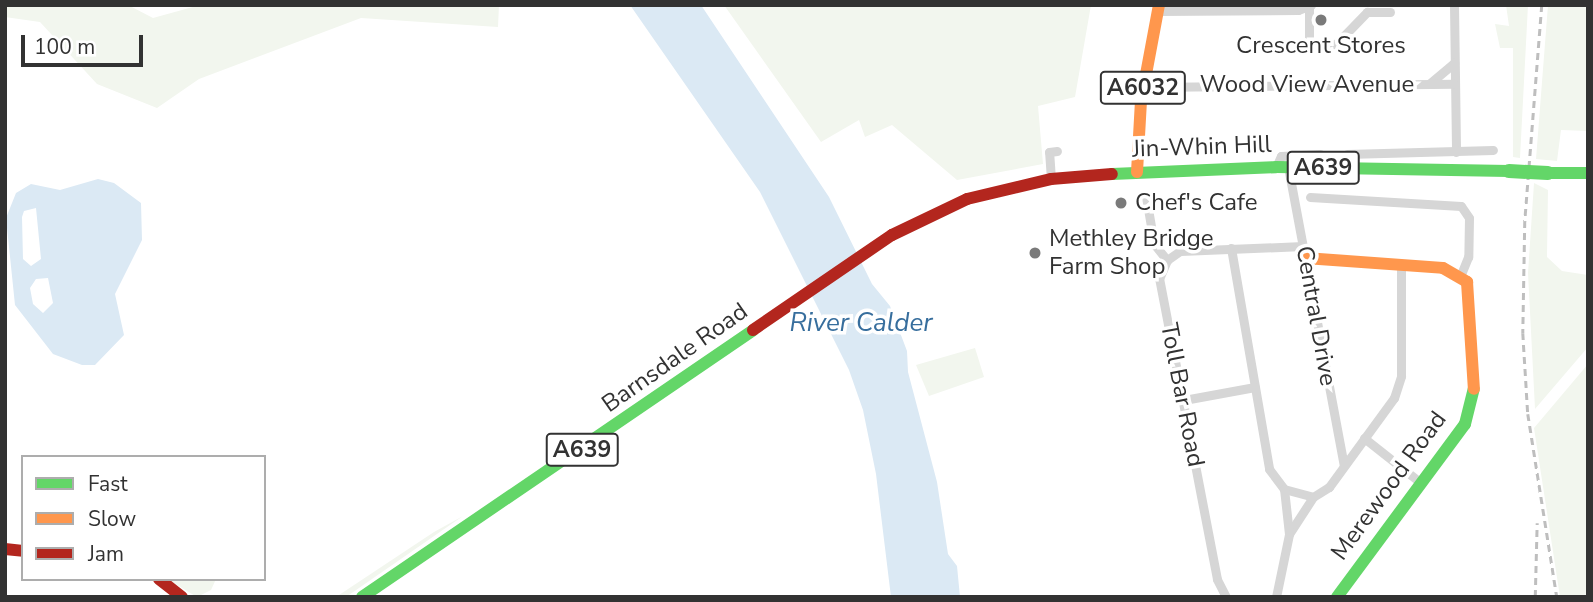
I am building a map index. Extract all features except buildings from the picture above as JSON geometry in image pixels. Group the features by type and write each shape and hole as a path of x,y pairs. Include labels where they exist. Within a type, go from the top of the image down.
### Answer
{"main road":[{"name":"A6032","path":"1137,172 1143,87 1159,8"},
{"name":"Jin-Whin Hill","path":"872,249 925,216 967,199 1051,179 1137,172 1282,167 1588,173"},
{"name":"Barnsdale Road","path":"362,597 872,249"},
{"path":"1304,252 1443,268 1460,277"},
{"name":"Merewood Road","path":"1337,597 1465,424 1475,383 1471,293 1460,277"},
{"path":"161,581 181,597"}],"street":[{"path":"1454,5 1456,152"},
{"path":"1159,8 1310,6 1309,46 1336,44 1367,12 1391,12"},
{"name":"Wood View Avenue","path":"1429,84 1454,62"},
{"name":"Wood View Avenue","path":"1143,87 1454,84"},
{"path":"1347,154 1493,150"},
{"path":"1051,179 1049,152 1057,151"},
{"path":"1282,167 1281,156 1320,154"},
{"name":"Central Drive","path":"1282,167 1304,252 1343,466"},
{"path":"1146,197 1154,244 1167,260 1180,251 1231,248 1304,252"},
{"path":"1310,197 1461,206 1469,218 1468,257 1460,277"},
{"path":"1231,248 1269,469 1284,489 1289,534 1276,597"},
{"name":"Toll Bar Road","path":"1167,260 1159,279 1217,579 1226,597"},
{"path":"1289,534 1312,498 1329,487 1394,398 1401,376 1401,265"},
{"path":"1184,400 1255,387"},
{"path":"1364,438 1421,483"},
{"path":"1284,489 1312,498"}],"shaded area":[{"path":"5,5 128,5 153,18 200,5 499,5 498,27 361,18 199,79 157,108 97,84 40,22 5,17"},
{"path":"724,5 1091,5 1075,97 1038,106 1043,164 957,180 892,125 865,137 859,120 821,142"},
{"path":"1506,5 1528,5 1520,158 1513,157 1513,48 1500,48 1495,24 1509,26"},
{"path":"1548,5 1588,5 1588,131 1561,130 1557,161 1536,159"},
{"path":"1534,183 1548,190 1547,257 1562,271 1588,275 1588,347 1535,409 1528,273"},
{"path":"975,348 984,377 929,396 916,365"},
{"path":"1588,364 1588,597 1560,597 1534,428"},
{"path":"463,516 346,597 336,597 434,532"},
{"path":"170,581 215,581 211,590 197,597"}],"water":[{"name":"River Calder","path":"630,5 701,5 829,197 872,284 890,306 907,351 908,372 937,482 948,554 957,566 960,597 891,597 876,474 863,410 849,370 760,192"},
{"path":"98,179 114,183 141,203 142,240 115,294 124,335 95,365 82,365 53,354 15,305 6,218 16,193 31,184 60,190","holes":["36,208 41,259 31,266 23,259 22,217 24,211","48,278 53,303 43,313 33,304 30,288 36,279"]}],"railway":[{"path":"1542,5 1525,221 1523,333 1528,414 1557,597"},
{"path":"1535,597 1537,523"}],"traffic: fast":[{"path":"1112,174 1276,167 1509,171"},
{"path":"1509,171 1548,173"},
{"path":"1548,173 1588,173"},
{"path":"362,597 753,330"},
{"path":"1337,597 1465,424 1474,389"}],"traffic: slow":[{"path":"1137,172 1141,101 1159,5"},
{"path":"1305,258 1443,268 1467,282 1474,389"}],"traffic: jam":[{"path":"753,330 892,235 967,199 1051,179 1112,174"},
{"path":"5,549 21,551"},
{"path":"162,581 182,597"}],"place":[{"name":"Crescent Stores","path":"1321,20"},
{"name":"Chef's Cafe","path":"1121,203"},
{"name":"Methley Bridge Farm Shop","path":"1035,253"}]}
